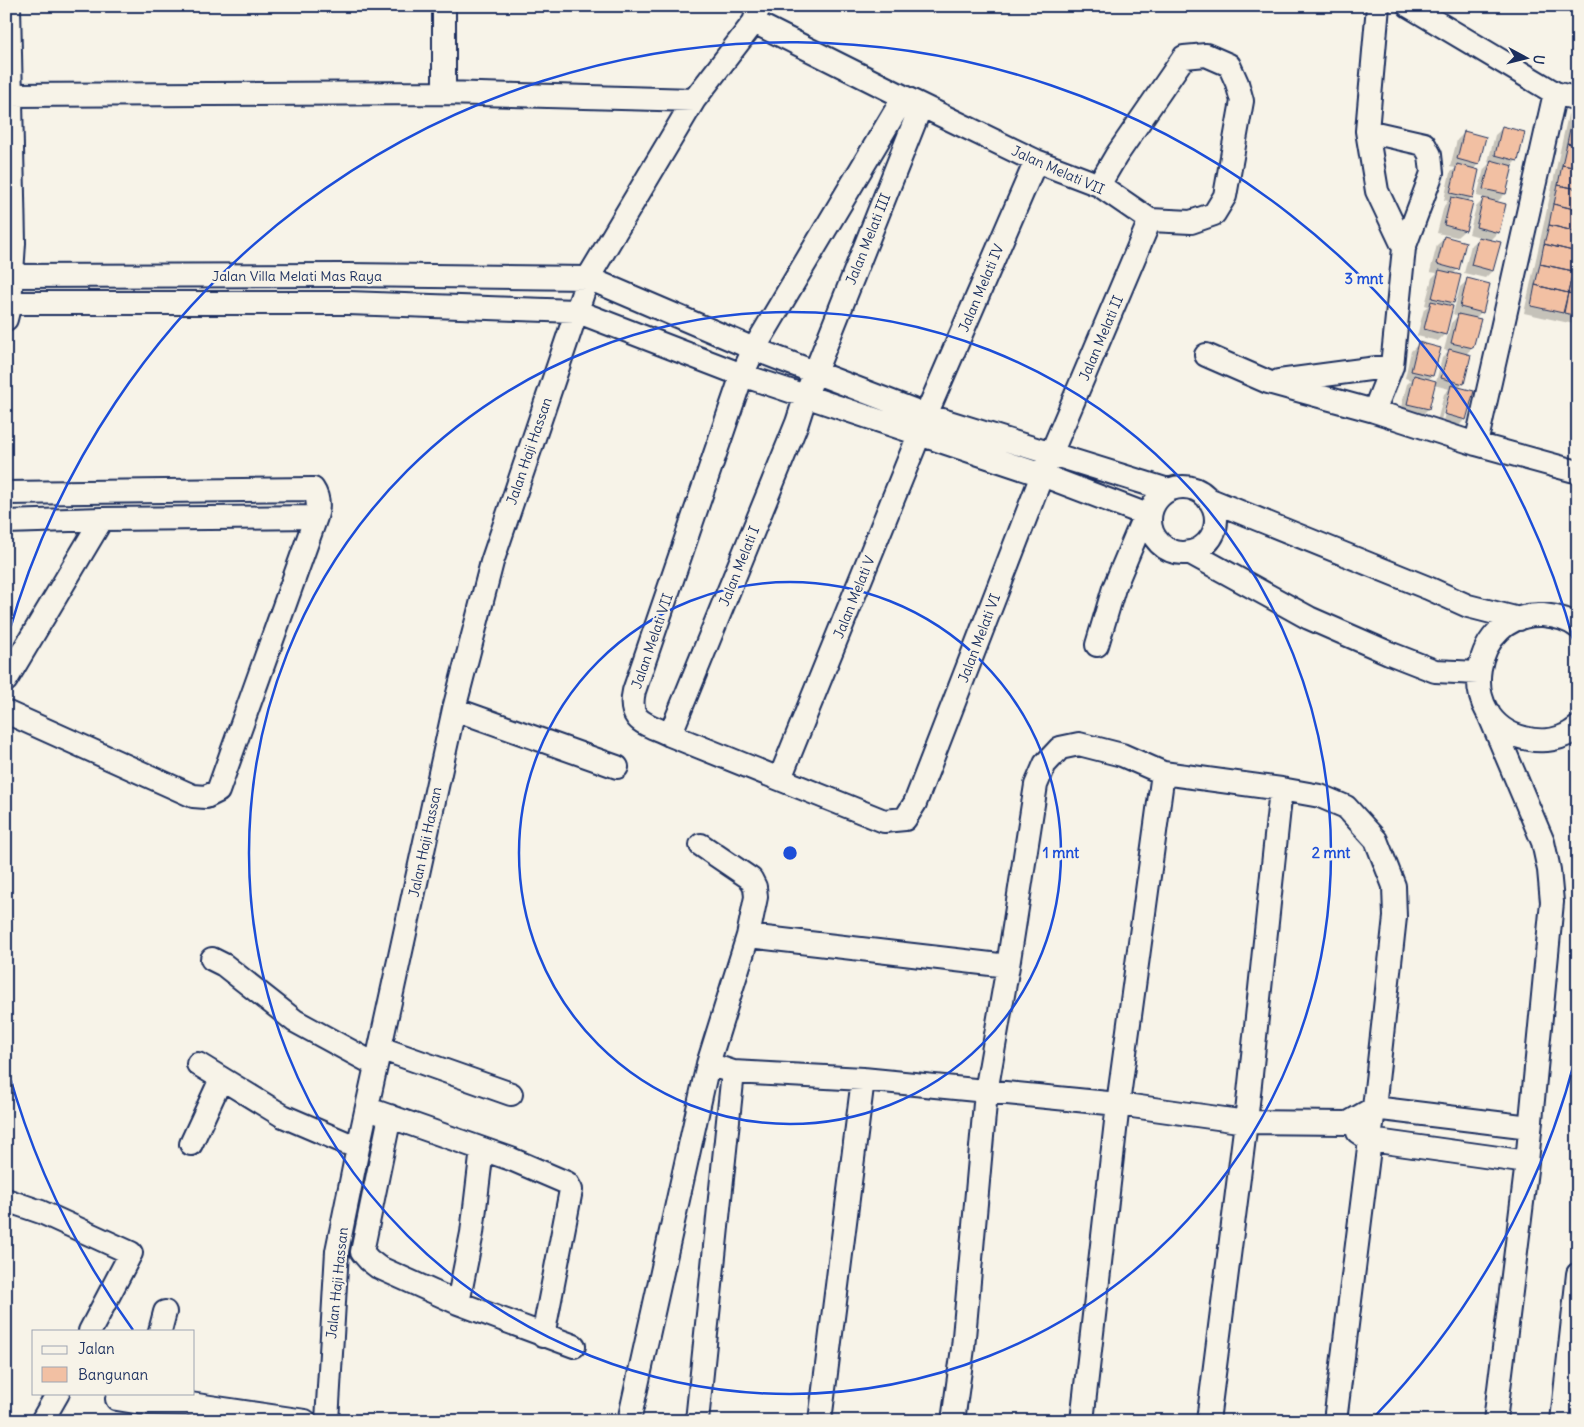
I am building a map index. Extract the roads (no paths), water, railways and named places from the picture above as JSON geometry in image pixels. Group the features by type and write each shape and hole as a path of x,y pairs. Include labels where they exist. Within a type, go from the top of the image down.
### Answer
{"street":[{"path":"8,308 9,276 14,243 8,94 9,6"},
{"path":"444,6 444,93"},
{"path":"1378,6 1367,131 1377,191 1404,248"},
{"path":"1410,6 1555,93 1578,98"},
{"name":"Jalan Haji Hassan","path":"327,1421 337,1251 454,709 492,562 588,278 694,100 756,14"},
{"name":"Jalan Melati VII","path":"756,14 913,101 1036,161 1099,185 1150,220"},
{"path":"1099,185 1116,156 1184,56 1206,55 1229,65 1242,101 1225,196 1214,214 1191,222 1150,220"},
{"path":"8,94 444,93 694,100"},
{"path":"1476,444 1555,93"},
{"path":"754,349 913,101"},
{"name":"Jalan Melati III","path":"806,395 913,101"},
{"path":"1367,131 1424,144 1430,155 1432,172 1404,248 1392,366 1374,410"},
{"name":"Jalan Melati IV","path":"922,425 1036,161"},
{"name":"Jalan Melati II","path":"1047,465 1150,220"},
{"path":"347,275 348,303"},
{"name":"Jalan Villa Melati Mas Raya","path":"9,276 347,275 588,278"},
{"path":"588,278 815,373 922,425 1047,465 1168,490"},
{"name":"Jalan Villa Melati Mas Raya","path":"8,308 348,303 576,311 742,376 806,395 922,425"},
{"name":"Jalan Melati VII","path":"754,349 742,376 631,704 633,711 637,718 670,735 884,821 905,819"},
{"path":"1206,356 1268,382 1374,410 1476,444 1578,472"},
{"path":"1268,382 1392,366"},
{"name":"Jalan Melati I","path":"670,735 797,423 806,395"},
{"name":"Jalan Melati V","path":"780,778 922,425"},
{"path":"1047,465 1148,515 1152,531 1160,544 1169,550 1179,553 1190,552 1200,548 1208,541 1214,531 1216,520 1214,509 1208,499 1200,492 1190,488 1179,487 1168,490 1159,497 1148,515 1114,588 1097,645"},
{"name":"Jalan Melati VI","path":"905,819 918,794 1047,465"},
{"path":"6,493 313,489 317,494 318,502 316,517 218,791 206,797 193,796 6,712"},
{"path":"1208,499 1468,606 1519,619"},
{"path":"6,522 316,517"},
{"path":"6,680 102,519"},
{"path":"1190,552 1309,618 1389,653 1435,670 1478,673"},
{"path":"1495,1421 1527,1162 1551,910 1549,870 1543,842 1478,687 1478,673 1482,656 1491,640 1503,627 1519,619 1536,615 1554,616 1576,625"},
{"path":"454,709 617,766"},
{"path":"1488,712 1501,726 1517,736 1535,741 1576,736"},
{"path":"953,1421 963,1348 986,1092 1036,785 1045,764 1060,748 1078,744 1122,755 1163,773 1320,796 1346,807 1376,840 1394,886 1395,917 1374,1108 1334,1421"},
{"path":"1082,1421 1118,1104 1163,773"},
{"path":"1208,1421 1246,1122 1281,789"},
{"path":"629,1421 708,1064 748,936 756,898 756,887 751,879 701,845"},
{"path":"748,936 1008,966"},
{"path":"212,959 224,966 295,1021 378,1056 511,1094"},
{"path":"198,1064 284,1116 358,1148"},
{"path":"708,1064 734,1072 863,1079 1118,1104 1246,1122 1348,1124 1374,1108 1530,1127"},
{"path":"697,1421 734,1072"},
{"path":"191,1144 221,1079"},
{"path":"820,1421 863,1079"},
{"path":"367,1108 482,1149 566,1182 570,1186 543,1336"},
{"path":"390,1116 362,1252 378,1267 458,1303 574,1346"},
{"path":"1348,1124 1370,1140 1527,1162"},
{"path":"458,1303 472,1233 482,1149"},
{"path":"6,1200 41,1212 131,1253 91,1330"},
{"path":"1562,1421 1578,1274"},
{"path":"42,1421 57,1394"},
{"path":"116,1399 142,1398 173,1412 190,1404 305,1421"}]}
